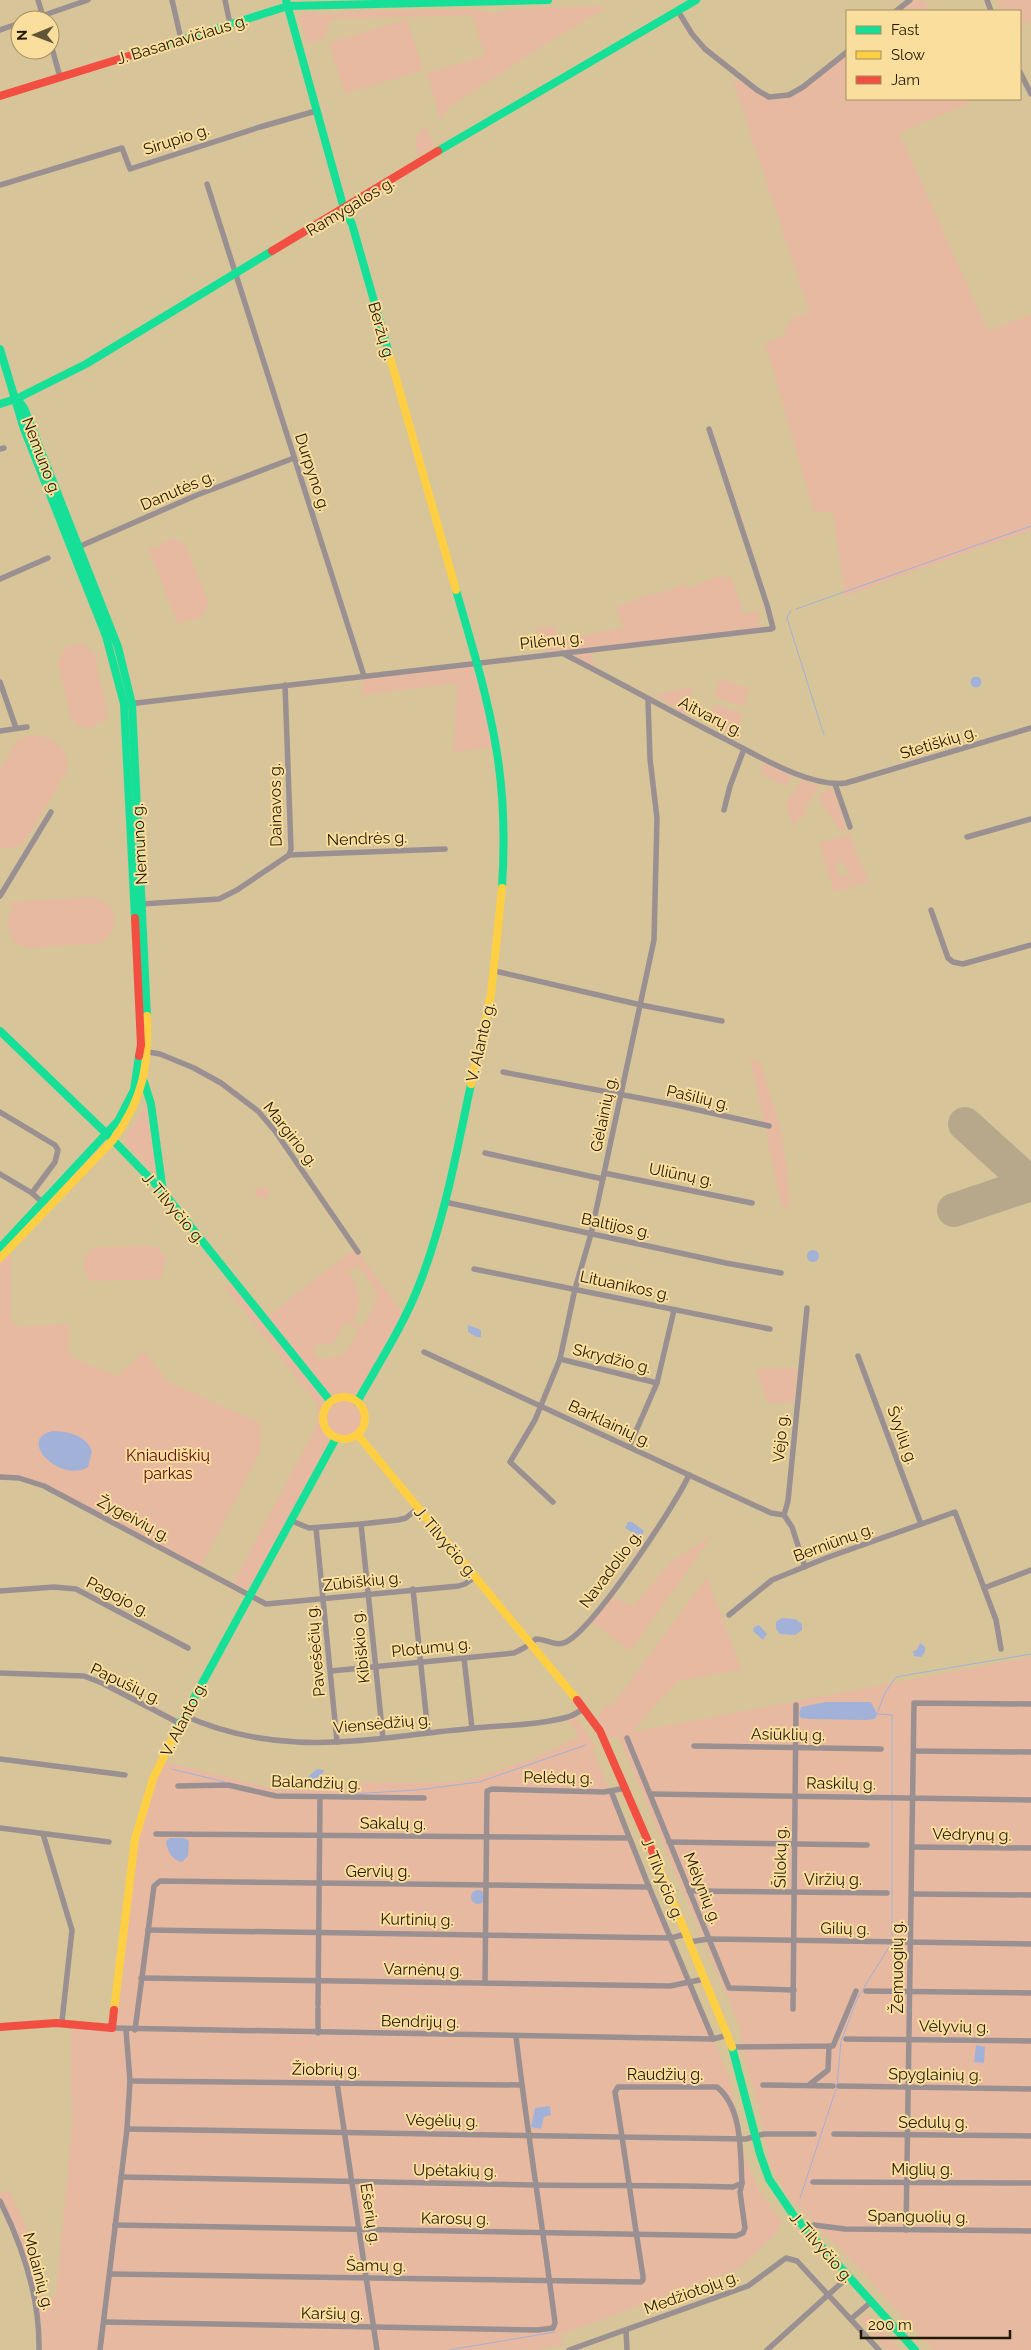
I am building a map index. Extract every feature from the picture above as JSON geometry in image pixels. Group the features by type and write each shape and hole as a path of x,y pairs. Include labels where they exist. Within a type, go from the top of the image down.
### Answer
{"main road":[{"name":"J. Basanavičiaus g.","path":"0,96 230,24 287,3 548,0"},
{"path":"679,10 681,0"},
{"name":"Ramygalos g.","path":"0,404 16,399 86,364 236,275 504,111 696,0"},
{"name":"Beržų g.","path":"287,3 344,209 354,233 477,662"},
{"name":"Nemuno g.","path":"0,348 18,410 75,548 128,704 142,904 148,1052 144,1082 132,1112 0,1258"},
{"name":"V. Alanto g.","path":"357,1402 401,1324 421,1281 445,1202 495,971 504,881 504,826 496,747 477,662"},
{"name":"Nemuno g.","path":"0,1248 110,1137 132,1096 137,1079 140,1045 128,704"},
{"name":"J. Tilvyčio g.","path":"0,1031 110,1137 163,1192 331,1402"},
{"path":"144,1082 151,1104 163,1192"},
{"path":"344,1397 357,1402 363,1409 365,1418 363,1427 357,1434 347,1439 336,1438 328,1431 323,1421 324,1411 331,1402 344,1397"},
{"name":"J. Tilvyčio g.","path":"357,1434 584,1708 606,1742 728,2035 769,2179 786,2206 805,2229 914,2350"},
{"name":"V. Alanto g.","path":"112,2028 135,1839 153,1779 183,1715 292,1521 336,1438"},
{"path":"0,2027 25,2023 62,2021 112,2028"}],"street":[{"path":"60,11 88,0"},
{"path":"172,0 182,39"},
{"path":"225,0 230,24"},
{"path":"897,10 910,0"},
{"path":"679,10 692,34 705,48 757,90 769,97 789,95 803,87 846,53"},
{"path":"55,60 60,77"},
{"path":"1021,74 1031,94"},
{"name":"Sirupio g.","path":"0,185 122,148 130,169 316,111"},
{"name":"Durpyno g.","path":"207,184 364,676"},
{"name":"Pilėnų g.","path":"128,704 773,628 709,429"},
{"name":"Danutės g.","path":"75,548 197,495 294,458"},
{"path":"0,579 48,558"},
{"name":"Aitvarų g.","path":"562,653 744,749 800,774 835,784 853,781"},
{"path":"0,682 16,728"},
{"name":"Dainavos g.","path":"142,904 219,899 237,890 289,855 291,849 285,685"},
{"name":"Gėlainių g.","path":"553,1502 510,1462 535,1420 560,1359 575,1289 591,1234 654,940 656,910 656,818 650,759 648,700"},
{"path":"0,731 27,727"},
{"name":"Stetiškių g.","path":"853,781 1031,728"},
{"path":"724,810 730,786 744,749"},
{"path":"835,784 850,827"},
{"path":"0,896 51,812"},
{"path":"967,837 1031,819"},
{"name":"Nendrės g.","path":"289,855 445,849"},
{"path":"931,910 948,958 953,962 962,964 1031,945"},
{"path":"495,971 641,1005 722,1021"},
{"name":"Margirio g.","path":"148,1052 160,1054 194,1068 221,1083 258,1111 275,1131 358,1252"},
{"name":"Pašilių g.","path":"503,1072 622,1094 769,1126"},
{"path":"0,1112 55,1145 58,1150 55,1162 32,1193"},
{"name":"Uliūnų g.","path":"485,1153 752,1203"},
{"path":"0,1174 32,1193 43,1203"},
{"name":"Baltijos g.","path":"445,1202 781,1273"},
{"name":"Lituanikos g.","path":"474,1269 770,1328"},
{"name":"Vėjo g.","path":"784,1515 788,1501 807,1308"},
{"path":"629,1447 657,1383 674,1310"},
{"name":"Barklainių g.","path":"424,1352 771,1513 784,1515"},
{"name":"Švylių g.","path":"858,1356 921,1524"},
{"name":"Skrydžio g.","path":"560,1359 657,1383"},
{"name":"Navadolio g.","path":"531,1643 540,1639 556,1644 567,1641 589,1620 669,1512 689,1475"},
{"name":"Žygeivių g.","path":"0,1477 19,1478 44,1486 250,1596"},
{"path":"292,1521 302,1526 316,1528 362,1524 406,1518 418,1508"},
{"name":"Berniūnų g.","path":"729,1615 772,1580 955,1512 984,1588"},
{"path":"784,1515 792,1527 805,1567"},
{"name":"Kibiškio g.","path":"362,1524 383,1738"},
{"name":"Pavešečių g.","path":"316,1528 337,1742"},
{"path":"1000,1649 996,1620 984,1588 1031,1570"},
{"name":"Zūbiškių g.","path":"250,1596 266,1604 465,1584 475,1577"},
{"name":"Pagojo g.","path":"0,1591 54,1587 76,1589 188,1648"},
{"path":"414,1589 428,1733"},
{"name":"Plotumų g.","path":"331,1672 514,1652 531,1643"},
{"path":"464,1658 472,1728"},
{"name":"Papušių g.","path":"0,1673 84,1676 102,1683 179,1723"},
{"name":"Žemuogių g.","path":"906,2230 911,2039 914,1704 1031,1704"},
{"name":"Šilokų g.","path":"793,2009 796,1705"},
{"name":"Viensėdžių g.","path":"183,1715 224,1730 257,1738 297,1742 337,1742 566,1718 577,1714 584,1708"},
{"name":"Mėlynių g.","path":"628,1738 729,1988 793,1990"},
{"name":"Asiūklių g.","path":"694,1746 881,1749"},
{"path":"914,1751 1031,1752"},
{"path":"0,1758 124,1775"},
{"name":"Balandžių g.","path":"178,1786 228,1785 276,1796 424,1798"},
{"name":"Pelėdų g.","path":"486,1838 486,1792 488,1790 611,1791 626,1788"},
{"path":"611,1791 648,1887 713,2039"},
{"name":"Raskilų g.","path":"651,1794 1031,1800"},
{"path":"318,2033 320,1798"},
{"path":"0,1828 109,1842"},
{"path":"43,1834 60,1885 73,1937 62,2021"},
{"name":"Sakalų g.","path":"156,1834 629,1838"},
{"path":"485,1983 486,1838"},
{"path":"669,1842 868,1845"},
{"name":"Vėdrynų g.","path":"912,1847 1031,1848"},
{"name":"Gervių g.","path":"135,2030 154,1886 160,1881 648,1887"},
{"name":"Viržių g.","path":"689,1891 887,1893"},
{"path":"912,1894 1031,1895"},
{"name":"Kurtinių g.","path":"148,1930 688,1938"},
{"name":"Gilių g.","path":"688,1938 1031,1944"},
{"name":"Varnėnų g.","path":"141,1978 670,1986 689,1984 704,1979"},
{"path":"732,2047 833,2046 856,1991"},
{"path":"866,1992 1031,1993"},
{"name":"Bendrijų g.","path":"112,2028 126,2030 713,2039 728,2035"},
{"path":"100,2350 111,2274 127,2129 130,2080 126,2030"},
{"path":"516,2036 521,2085 550,2282"},
{"name":"Vėlyvių g.","path":"846,2039 1031,2040"},
{"path":"809,2085 828,2070 828,2046"},
{"name":"Žiobrių g.","path":"130,2080 521,2085"},
{"name":"Ešerių g.","path":"337,2083 376,2350"},
{"name":"Spyglainių g.","path":"763,2085 1031,2089"},
{"name":"Raudžių g.","path":"622,2136 615,2088 717,2087 725,2094 731,2104 740,2139"},
{"name":"Vėgėlių g.","path":"127,2129 740,2139 756,2136"},
{"path":"756,2136 764,2134 814,2134"},
{"name":"Sedulų g.","path":"834,2134 1031,2136"},
{"path":"622,2136 636,2234"},
{"path":"740,2139 742,2183"},
{"name":"Upėtakių g.","path":"121,2177 535,2185 630,2186 665,2184 733,2187 742,2183"},
{"name":"Miglių g.","path":"813,2182 1031,2183"},
{"name":"Karosų g.","path":"116,2225 360,2231 739,2235 745,2228 741,2198 742,2183"},
{"name":"Molainių g.","path":"0,2201 18,2238 29,2277 37,2311 39,2350"},
{"name":"Spanguolių g.","path":"805,2229 814,2225 845,2229 1031,2231"},
{"name":"Šamų g.","path":"111,2274 641,2282 644,2280 636,2234"},
{"name":"Medžiotojų g.","path":"569,2350 748,2286 786,2258 797,2261 879,2350"},
{"path":"768,2350 848,2277"},
{"name":"Karšių g.","path":"104,2322 373,2328 550,2329 555,2323 550,2282"},
{"path":"851,2319 870,2302"},
{"path":"626,2330 627,2350"}],"green space":[{"path":"910,0 924,0 929,10 897,10"},
{"path":"997,0 1031,0 1031,21 1021,26 1021,10 1001,10"},
{"path":"602,6 604,9 536,50 451,106 440,119 427,73 485,56 472,15 331,19 324,39 307,44 299,17 304,12 331,14 347,11 477,9 493,13 508,9"},
{"path":"407,19 423,70 345,94 329,43"},
{"path":"846,53 846,100 968,100 970,103 899,133 988,331 1031,315 1031,530 845,596 833,512 814,512 765,343 785,336 784,331 793,318 810,313 732,78 769,97 789,95"},
{"path":"424,127 427,129 435,146 419,156 415,140"},
{"path":"172,539 180,541 186,547 208,601 205,611 200,618 192,620 182,619 183,624 179,626 148,548 154,546 156,550 164,541"},
{"path":"723,574 725,578 731,577 744,614 758,610 760,631 591,651 595,670 577,659 572,650 545,651 536,628 555,626 560,640 623,628 616,607 657,592 658,594 680,586 680,584 684,583 686,589"},
{"path":"81,643 94,652 108,718 90,728 79,726 71,718 58,663 65,648"},
{"path":"477,662 496,747 454,752 457,683 361,695 364,676"},
{"path":"719,679 749,688 744,707 715,697"},
{"path":"693,687 685,715 655,695"},
{"path":"714,704 742,713 737,740 709,724"},
{"path":"34,735 48,738 59,746 66,757 67,771 23,844 0,849 0,769 21,738"},
{"path":"764,763 792,776 786,787 760,772"},
{"path":"801,780 819,786 810,802 804,805 806,816 794,820 796,828 794,829 786,804"},
{"path":"827,788 834,791 846,828 840,832 818,798"},
{"path":"850,834 869,882 855,886 843,861 835,865 840,878 848,875 853,887 834,892 819,843"},
{"path":"93,897 104,901 114,912 112,930 108,937 100,943 30,948 14,942 11,937 8,919 15,906 9,906 8,902"},
{"path":"750,1057 761,1064 782,1134 790,1199 788,1209 781,1204"},
{"path":"146,1101 155,1175 127,1145 126,1141 127,1134 138,1118"},
{"path":"255,1188 269,1188 268,1198 256,1198"},
{"path":"151,1246 163,1252 165,1256 161,1279 91,1281 85,1272 83,1264 86,1254 95,1247"},
{"path":"355,1248 405,1317 357,1394 339,1396 330,1394 266,1318","holes":["358,1265 371,1283 376,1295 376,1301 363,1327 353,1321 358,1307 359,1295 348,1271","345,1322 359,1330 348,1348 345,1352 335,1357 319,1359 311,1351 316,1349 316,1344 333,1343"]},
{"name":"Kniaudiškių parkas","path":"11,1251 11,1319 16,1327 69,1324 69,1356 118,1376 144,1351 167,1381 260,1423 261,1450 201,1567 45,1484 0,1474 0,1262"},
{"path":"231,1282 321,1395 324,1403 321,1421 329,1439 325,1455 251,1587 247,1589 233,1583 317,1425 318,1405 225,1287"},
{"path":"797,1368 794,1402 768,1404 756,1369"},
{"path":"344,1400 351,1401 357,1405 361,1411 361,1425 357,1431 351,1435 344,1436 337,1435 331,1431 327,1425 326,1418 327,1411 331,1405 337,1401"},
{"path":"712,1536 630,1651 589,1620 609,1595 633,1606 673,1560"},
{"path":"707,1577 741,1670 677,1681 632,1732 1031,1657 1031,2350 932,2350 860,2269 788,2196 770,2164 758,2104 742,2050 741,2030 618,1735 609,1740 598,1722 599,1714 606,1704 612,1706"},
{"path":"574,1715 596,1747 593,1750 730,2080 743,2151 759,2191 781,2221 777,2232 740,2268 560,2335 563,2345 536,2350 43,2350 42,2326 36,2292 0,2201 0,2194 9,2190 30,2234 42,2297 56,2297 72,2128 71,2022 117,2028 116,2019 124,1975 123,1960 135,1858 146,1809 154,1785 165,1762 279,1790 352,1789 356,1782 437,1783 465,1781 533,1759 578,1737 578,1734 566,1718"},
{"path":"867,2313 900,2350 886,2350 859,2320"}],"water":[{"path":"976,676 982,682 976,688 970,682"},
{"path":"813,1250 819,1256 813,1262 807,1256"},
{"path":"468,1325 481,1330 481,1337 468,1332"},
{"path":"53,1431 76,1435 85,1441 92,1451 88,1467 77,1471 66,1470 46,1458 40,1450 39,1442 42,1436"},
{"path":"628,1522 632,1522 644,1531 641,1538 625,1528"},
{"path":"782,1618 795,1619 802,1624 802,1630 795,1635 780,1634 776,1629 776,1622"},
{"path":"759,1625 767,1634 763,1640 753,1631 754,1627"},
{"path":"920,1643 925,1647 925,1652 921,1657 914,1656 913,1651 917,1650"},
{"path":"826,1702 871,1702 877,1714 875,1719 866,1720 801,1718 799,1714 801,1707"},
{"path":"317,1769 324,1770 319,1781 309,1780 308,1777"},
{"path":"170,1838 184,1838 189,1841 188,1856 182,1862 173,1858 169,1852 166,1841"},
{"path":"475,1890 481,1890 485,1897 481,1904 475,1904 471,1900 471,1894"},
{"path":"976,2045 985,2047 984,2063 974,2062"},
{"path":"550,2106 551,2115 544,2117 541,2129 531,2127 535,2108"}],"waterway":[{"path":"796,609 1031,526"},
{"path":"791,610 787,618 824,735"},
{"path":"892,1795 892,1715 877,1714 885,1693 896,1677 1031,1654"},
{"path":"350,1794 417,1790 479,1782 586,1745"},
{"path":"172,1769 225,1782"},
{"path":"892,1801 892,1936"},
{"path":"800,2198 837,2086 841,2041 858,1997 889,1947"},
{"path":"449,2350 555,2332"}],"runway":[{"path":"965,1124 1031,1184"},
{"path":"954,1210 1031,1184"}],"traffic: fast":[{"path":"286,0 344,209 352,224 390,357"},
{"path":"161,46 288,6 548,0"},
{"path":"438,151 696,0"},
{"path":"0,404 16,399 86,364 272,251"},
{"path":"0,349 24,429 106,636 124,704 135,918"},
{"path":"18,400 24,408 118,647 132,704 147,1016"},
{"path":"456,590 483,688 499,764 503,817 502,888"},
{"path":"0,1031 113,1140 163,1192 331,1402"},
{"path":"0,1248 118,1121 134,1090 139,1056"},
{"path":"144,1082 151,1104 163,1192"},
{"path":"357,1402 400,1327 421,1280 444,1208 471,1084"},
{"path":"175,1733 336,1438"},
{"path":"732,2047 760,2154 769,2179 794,2216 915,2350"}],"traffic: slow":[{"path":"390,357 456,590"},
{"path":"471,1084 491,995 502,888"},
{"path":"0,1258 113,1140 123,1125 142,1081 147,1051 147,1016"},
{"path":"344,1397 359,1403 365,1418 359,1433 344,1439 329,1433 323,1418 329,1403 344,1397"},
{"path":"357,1434 577,1700"},
{"path":"114,2010 135,1839 153,1779 175,1733"},
{"path":"653,1853 732,2047"}],"traffic: jam":[{"path":"0,96 161,46"},
{"path":"272,251 438,151"},
{"path":"135,918 141,1045 139,1056"},
{"path":"577,1700 600,1731 653,1853"},
{"path":"0,2027 56,2023 112,2028 114,2010"}]}
